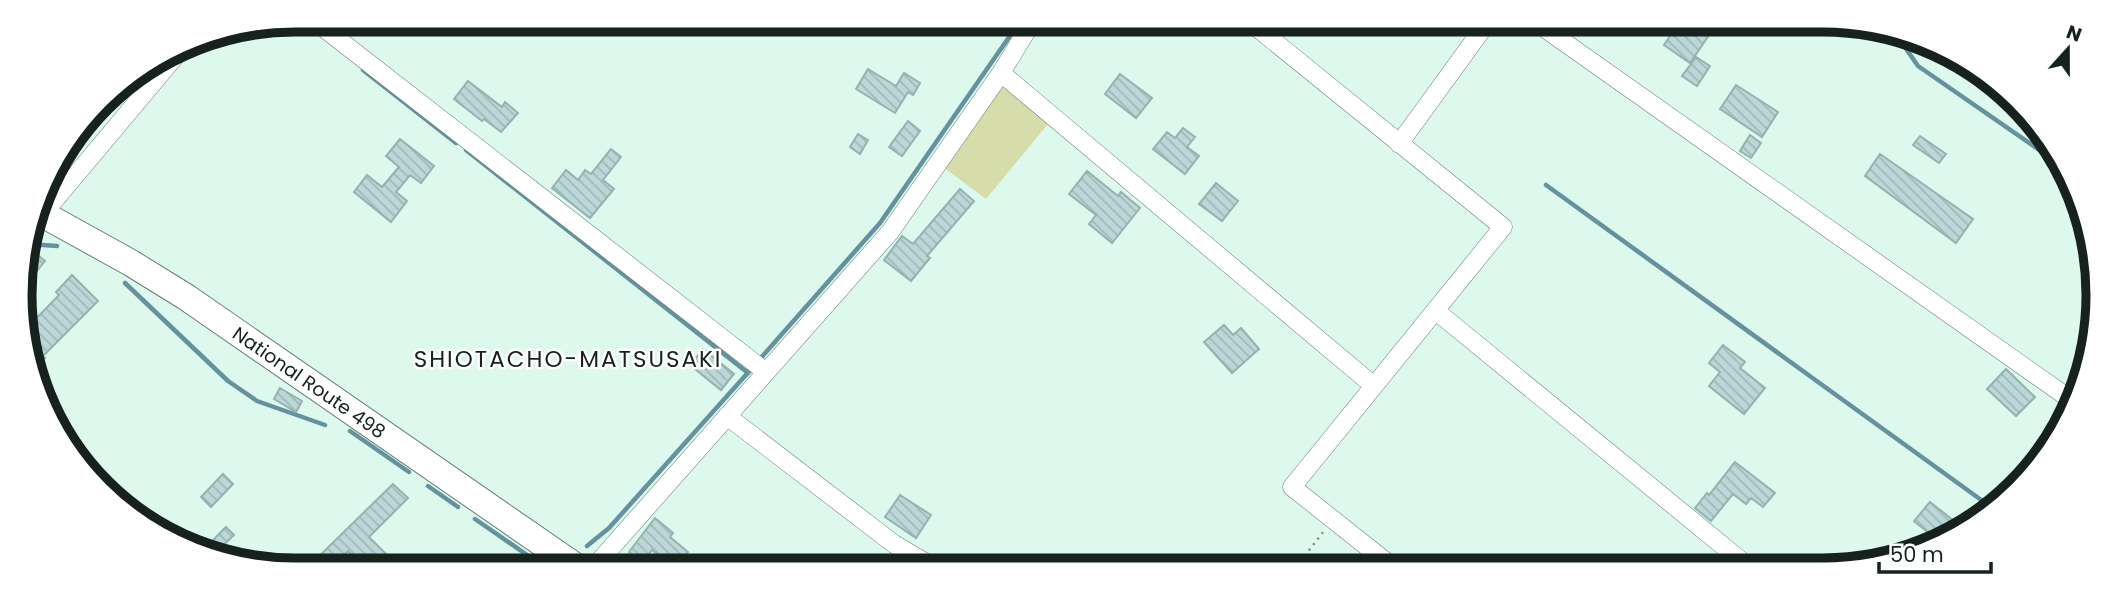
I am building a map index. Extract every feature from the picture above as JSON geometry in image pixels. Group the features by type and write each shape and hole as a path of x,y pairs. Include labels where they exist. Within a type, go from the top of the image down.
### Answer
{"highway":[{"name":"National Route 498","path":"44,215 186,296 563,558"}],"street":[{"path":"330,32 766,372"},
{"path":"602,558 890,232 1001,73 1020,32"},
{"path":"1262,32 1503,227 1292,486 1382,558"},
{"path":"1399,144 1480,32"},
{"path":"1550,32 2065,396"},
{"path":"47,204 168,64"},
{"path":"1001,73 1374,386"},
{"path":"1436,311 1738,558"},
{"path":"727,416 894,544 918,558"}],"path":[{"path":"1303,558 1333,519"}],"green space":[{"path":"1003,85 1048,124 986,199 943,167"}],"building":[{"path":"1673,32 1704,32 1709,35 1690,63 1664,45"},
{"path":"1696,57 1710,66 1697,86 1682,76"},
{"path":"868,69 896,86 904,73 920,83 913,95 908,92 895,113 856,89"},
{"path":"1120,74 1152,98 1136,118 1105,94"},
{"path":"468,81 502,107 505,102 518,113 501,132 454,99"},
{"path":"1736,85 1778,112 1762,137 1720,109"},
{"path":"908,121 920,131 902,156 889,147"},
{"path":"1183,128 1195,137 1187,147 1199,156 1185,174 1153,149 1167,132 1175,138"},
{"path":"858,134 868,140 860,154 850,147"},
{"path":"1750,135 1761,143 1751,158 1740,151"},
{"path":"1920,136 1946,154 1939,163 1913,145"},
{"path":"400,139 434,166 421,183 410,175 396,192 407,201 391,222 354,192 367,175 382,187 399,167 386,156"},
{"path":"611,149 621,157 603,180 614,189 590,218 552,188 566,170 578,180 585,170 591,174"},
{"path":"1880,154 1973,219 1956,243 1865,176"},
{"path":"1087,171 1118,196 1121,192 1140,208 1112,243 1089,224 1096,215 1069,194"},
{"path":"1216,183 1238,201 1222,221 1199,204"},
{"path":"960,189 974,201 927,256 930,258 911,281 884,260 902,236 913,244"},
{"path":"35,253 45,261 32,277"},
{"path":"72,275 98,301 43,356 45,358 40,363 33,322 59,295 56,292"},
{"path":"1224,325 1233,335 1241,328 1259,349 1232,373 1204,342"},
{"path":"1723,345 1745,362 1740,368 1765,388 1744,414 1709,386 1720,372 1709,363"},
{"path":"703,349 734,374 721,390 690,365"},
{"path":"2006,369 2035,397 2016,416 1987,389"},
{"path":"280,388 302,401 296,412 274,399"},
{"path":"1735,462 1775,493 1763,507 1751,498 1746,504 1733,494 1711,521 1695,508"},
{"path":"223,474 233,484 211,507 201,497"},
{"path":"393,484 408,498 369,537 390,558 355,558 348,551 341,558 317,558"},
{"path":"900,495 931,515 916,538 885,517"},
{"path":"1930,502 1955,522 1931,535 1914,521"},
{"path":"655,518 673,533 670,537 688,552 682,558 662,558 652,550 646,558 636,558 629,552"},
{"path":"226,527 234,535 220,548 209,544"}],"waterway":[{"path":"759,360 880,223 1013,32"},
{"path":"1903,44 1918,66 2043,153"},
{"path":"363,70 456,143"},
{"path":"466,150 748,373"},
{"path":"1546,185 1984,502"},
{"path":"37,245 57,246"},
{"path":"125,283 228,381 257,401 325,425"},
{"path":"587,546 609,528 753,367"},
{"path":"350,431 409,472"},
{"path":"428,486 458,507"},
{"path":"475,519 531,558"}],"district":[{"name":"SHIOTACHO-MATSUSAKI","path":"568,359"}]}
